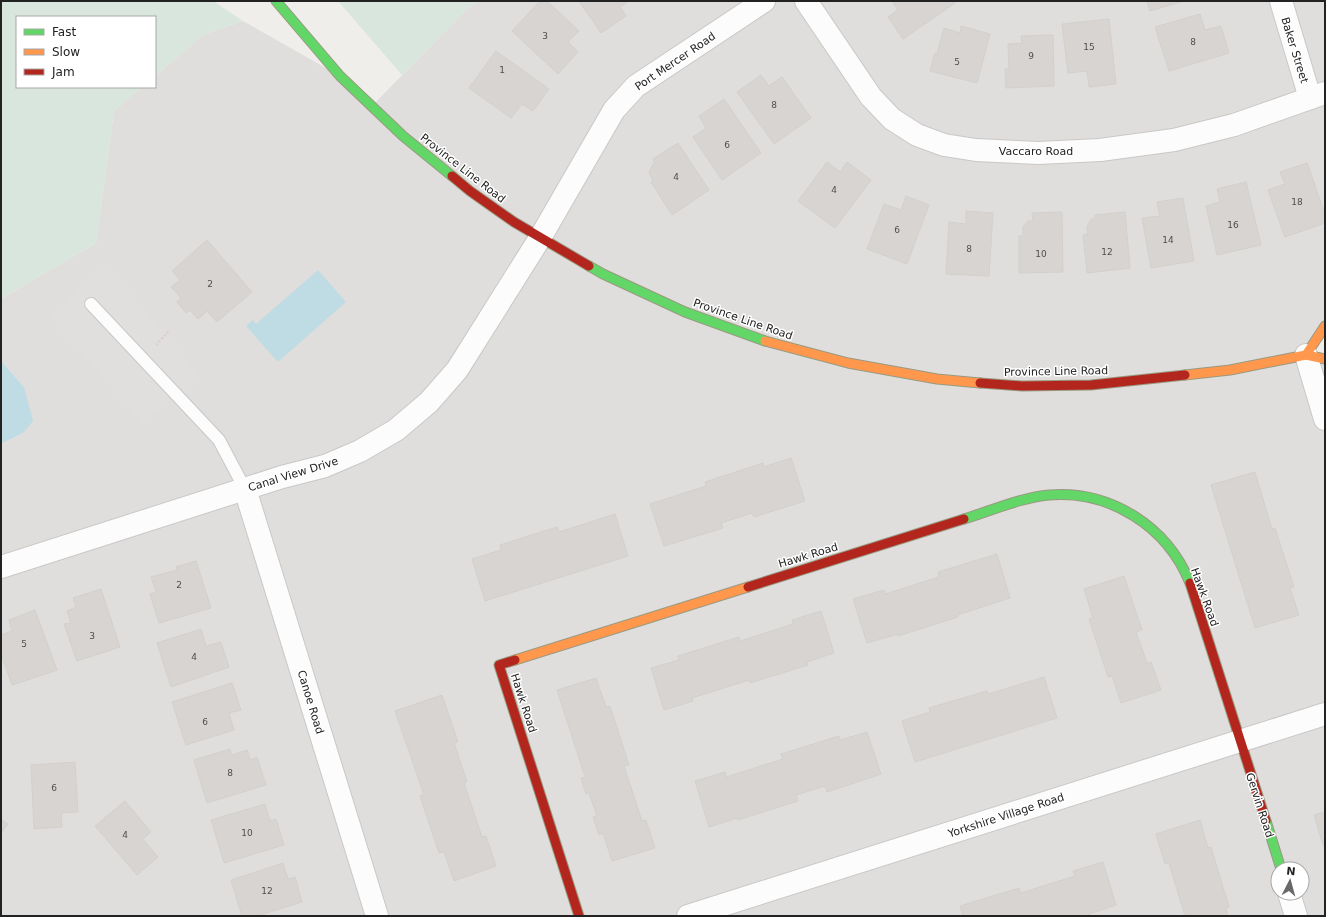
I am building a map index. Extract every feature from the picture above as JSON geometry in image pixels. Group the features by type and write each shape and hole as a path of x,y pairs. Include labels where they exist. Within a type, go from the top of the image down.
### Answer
{"street":[{"name":"Province Line Road","path":"276,1 340,76 403,136 470,191 514,222 603,274 678,309 764,341 848,363 937,379 1022,386 1090,384 1161,378 1230,370 1316,357"},
{"name":"Port Mercer Road","path":"540,238 614,110 636,86 764,1"},
{"name":"Vaccaro Road","path":"806,1 871,97 892,119 917,135 944,145 976,150 1038,153 1100,150 1174,140 1234,125 1318,96"},
{"name":"Baker Street","path":"1280,1 1318,96"},
{"name":"Canal View Drive","path":"1,567 282,477 325,466 360,452 396,430 429,402 457,370 540,238"},
{"path":"1325,326 1316,357 1325,418"},
{"name":"Canoe Road","path":"245,489 377,916"},
{"name":"Hawk Road","path":"579,916 499,664 1022,501 1050,495 1081,496 1106,501 1134,515 1158,534 1176,555 1189,581 1240,741"},
{"name":"Yorkshire Village Road","path":"688,916 1325,714"},
{"name":"Gervin Road","path":"1240,741 1278,861"},
{"path":"1291,901 1296,916"}],"lane":[{"path":"91,304 219,440 245,489"}],"shaded area":[{"path":"1,1 213,1 243,21 203,35 156,75 156,16 16,16 16,88 141,88 114,111 96,243 1,299"},
{"path":"338,1 480,1 467,9 402,75"},
{"path":"480,1 1325,1 1325,326 1306,355 1325,359 1325,916 1,916 1,444 23,433 24,387 1,361 1,299 96,243 114,111 141,88 156,88 156,75 203,35 243,21 340,76 372,106 467,9"},
{"path":"106,266 200,375 143,424 49,315"}],"water":[{"path":"318,270 346,302 278,362 246,326 253,320 256,324"},
{"path":"1,361 24,387 33,421 23,433 1,444"}],"building":[{"path":"540,1 547,1 579,31 568,42 578,52 558,74 512,31"},
{"path":"579,1 629,1 620,7 626,16 601,33"},
{"path":"892,1 954,1 955,3 903,39 888,17 898,10"},
{"path":"1147,1 1184,1 1150,11"},
{"path":"1200,14 1205,30 1221,26 1229,53 1169,71 1155,27"},
{"path":"1109,19 1116,84 1089,87 1087,71 1068,73 1062,24"},
{"path":"961,26 990,34 977,83 930,71 935,53 937,54 944,28 960,33"},
{"path":"1053,35 1054,86 1006,88 1005,69 1009,69 1008,44 1022,43 1021,36"},
{"path":"496,51 549,89 533,111 522,104 511,118 469,88"},
{"path":"761,75 769,86 782,77 811,118 774,144 737,92"},
{"path":"724,99 761,153 722,180 693,137 706,128 699,116"},
{"path":"678,143 709,190 672,215 651,182 653,180 649,173 653,164 655,163 653,159"},
{"path":"827,162 840,172 847,162 871,180 835,228 798,201"},
{"path":"1307,163 1325,214 1325,223 1285,237 1268,190 1285,184 1280,172"},
{"path":"1246,182 1261,245 1217,255 1206,206 1220,202 1217,189"},
{"path":"906,196 929,205 907,264 867,249 884,204 901,210"},
{"path":"1183,198 1194,261 1151,268 1142,218 1160,216 1157,202"},
{"path":"966,211 993,213 989,276 946,274 949,222 966,224"},
{"path":"1062,212 1063,272 1019,273 1019,236 1023,236 1023,227 1028,221 1033,221 1032,213"},
{"path":"1125,212 1130,268 1087,273 1083,235 1088,234 1087,227 1091,219 1095,219 1095,215"},
{"path":"207,240 252,292 217,322 207,311 198,319 190,310 186,313 177,302 181,298 171,287 180,280 172,271"},
{"path":"791,458 805,501 754,517 752,513 721,523 723,528 664,546 650,504 706,486 705,482 763,463 764,467"},
{"path":"1255,472 1272,529 1275,528 1294,587 1290,588 1299,615 1255,628 1211,485"},
{"path":"615,514 628,556 485,601 472,559 501,550 500,545 557,527 559,532"},
{"path":"997,554 1010,598 957,615 958,617 898,636 898,634 867,643 853,599 884,590 885,594 939,577 938,572"},
{"path":"196,561 211,608 159,623 150,594 156,592 151,577 177,570 176,567"},
{"path":"1124,576 1142,630 1136,632 1147,663 1151,662 1161,690 1121,703 1112,676 1108,677 1089,619 1093,618 1084,589"},
{"path":"101,589 120,647 77,661 64,624 71,623 67,611 76,607 73,598"},
{"path":"35,610 57,670 12,685 1,654 1,635 12,631 9,620"},
{"path":"821,611 834,653 807,662 808,665 750,683 749,680 692,698 693,701 664,710 651,668 679,660 678,656 739,637 740,641 793,624 792,620"},
{"path":"201,629 206,646 221,642 229,667 171,687 157,643"},
{"path":"1044,677 1057,718 915,762 902,721 930,712 929,708 987,691 988,694"},
{"path":"596,678 606,707 610,706 629,765 624,766 642,821 646,820 655,848 612,861 603,833 599,835 593,817 597,816 589,793 586,794 581,778 585,777 557,690"},
{"path":"232,683 241,710 229,713 234,730 186,745 172,702"},
{"path":"442,695 458,742 454,743 467,782 464,783 482,837 486,836 496,866 454,881 444,852 439,853 420,796 424,795 395,711"},
{"path":"867,732 881,774 827,792 825,786 796,795 798,801 738,820 737,818 709,827 695,781 725,772 726,777 783,759 781,754 839,736 840,740"},
{"path":"230,749 232,755 247,750 250,760 257,757 266,785 207,803 194,760"},
{"path":"75,762 78,812 61,813 62,827 34,829 31,765"},
{"path":"125,801 151,832 143,839 158,857 137,875 95,826"},
{"path":"265,804 270,821 276,819 284,845 224,863 211,820"},
{"path":"1325,812 1325,844 1323,845 1314,815"},
{"path":"1,819 8,824 1,833"},
{"path":"1200,820 1208,848 1211,847 1229,907 1226,908 1228,916 1185,916 1169,863 1165,864 1156,834"},
{"path":"1103,862 1116,905 1089,914 1090,916 963,916 960,906 1019,888 1021,893 1075,876 1073,871"},
{"path":"283,863 288,879 295,877 302,902 257,916 242,916 231,880"}],"traffic: fast":[{"path":"276,1 340,76 403,136 452,176"},
{"path":"589,266 685,312 765,341"},
{"path":"964,519 1018,501 1039,496 1072,495 1094,499 1114,506 1134,516 1151,529 1167,544 1180,563 1190,583"},
{"path":"1266,821 1278,861"}],"traffic: slow":[{"path":"1306,355 1325,326"},
{"path":"765,341 848,363 937,379 980,383"},
{"path":"1185,375 1230,370 1306,355 1325,359"},
{"path":"515,660 748,587"}],"traffic: jam":[{"path":"452,176 470,191 514,222 589,266"},
{"path":"980,383 1022,386 1091,385 1185,375"},
{"path":"748,587 964,519"},
{"path":"1190,583 1266,821"},
{"path":"515,660 499,665 579,916"}]}
